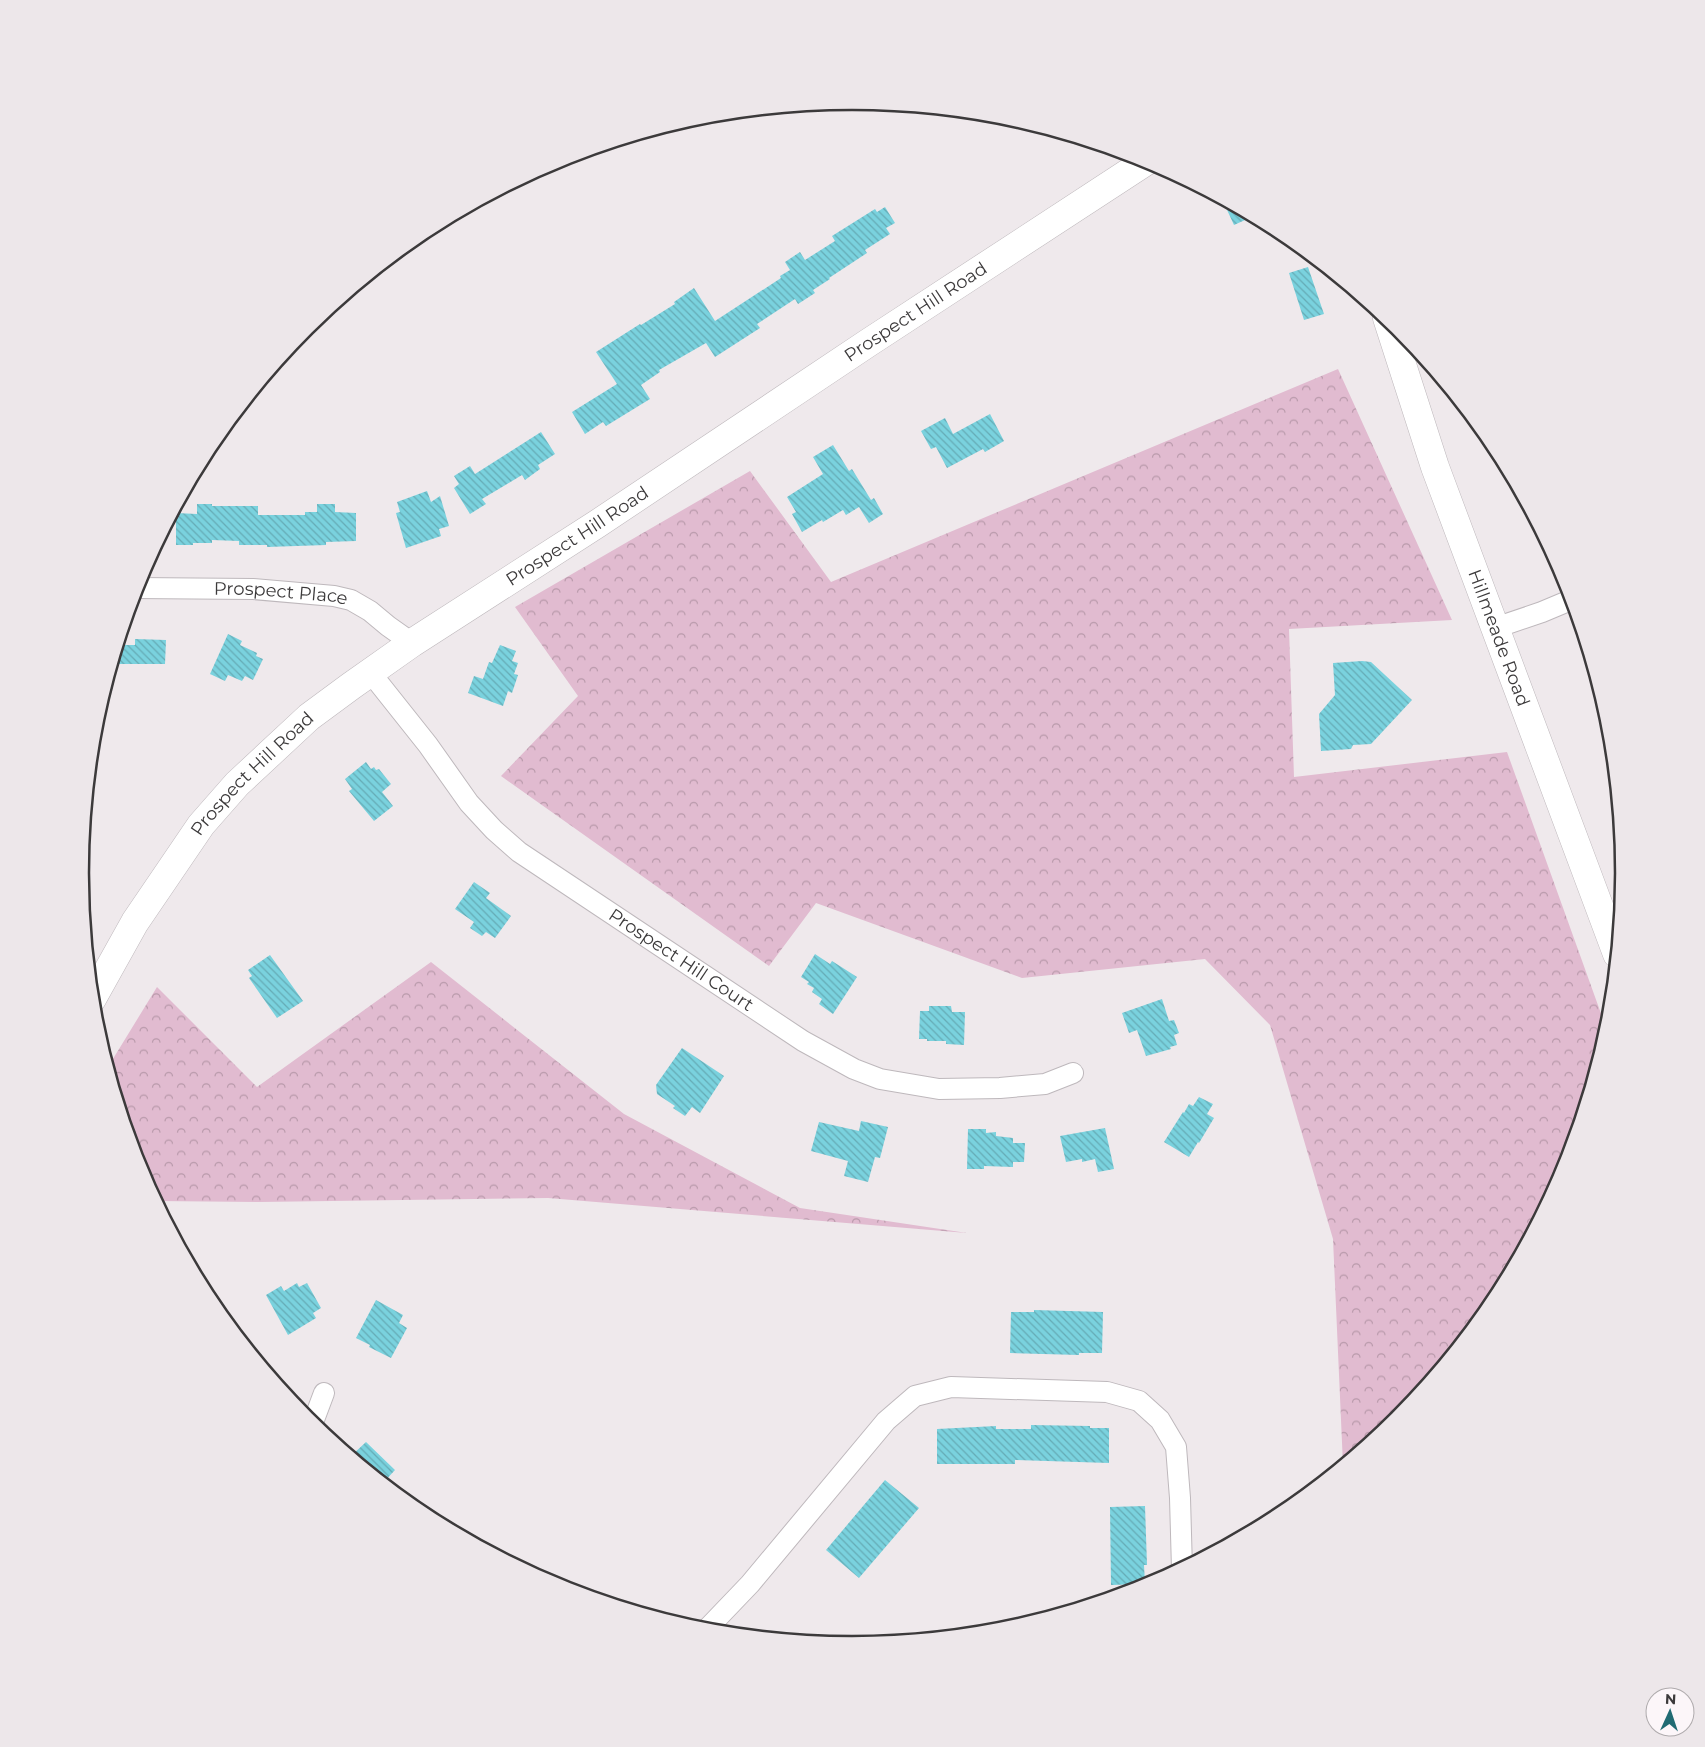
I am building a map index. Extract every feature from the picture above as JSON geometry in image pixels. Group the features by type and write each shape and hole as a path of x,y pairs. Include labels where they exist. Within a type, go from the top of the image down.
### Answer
{"street":[{"name":"Prospect Hill Road","path":"98,989 135,922 201,825 237,784 310,716 412,643 597,524 851,354 1139,166"},
{"name":"Hillmeade Road","path":"1391,331 1435,467 1613,943"},
{"name":"Prospect Place","path":"144,588 253,589 334,596 351,600 370,611 412,643"},
{"path":"1495,628 1566,602"},
{"name":"Prospect Hill Court","path":"370,672 428,745 469,803 494,830 519,852 803,1041 854,1069 880,1079 939,1089 1000,1088 1045,1084 1073,1073"},
{"path":"712,1624 750,1584 886,1421 915,1396 951,1387 1107,1392 1138,1401 1160,1420 1176,1447 1182,1562"},
{"path":"315,1417 324,1394"}],"green space":[{"path":"1338,369 1452,620 1289,629 1294,777 1507,752 1603,1018 1576,1119 1558,1166 1514,1255 1488,1298 1427,1377 1393,1414 1343,1459 1333,1239 1270,1025 1205,959 1022,978 816,903 769,966 501,776 578,696 515,607 750,471 831,582"},
{"path":"431,962 624,1114 800,1208 967,1233 548,1198 260,1202 163,1201 147,1166 129,1119 112,1060 157,987 257,1087"}],"building":[{"path":"885,207 895,223 886,228 890,234 865,250 867,253 813,290 815,293 798,304 795,299 757,324 760,328 715,357 706,343 659,370 660,372 641,385 650,399 606,426 603,422 585,434 572,412 617,384 596,352 675,304 674,302 694,288 715,321 781,278 780,276 790,270 785,262 800,252 805,260 835,241 832,236 875,209 877,212"},
{"path":"1226,208 1246,219 1234,225"},
{"path":"1308,267 1324,314 1304,320 1289,273"},
{"path":"990,414 1004,441 985,452 983,449 947,468 936,447 931,449 921,431 945,418 953,434"},
{"path":"541,432 555,454 538,465 540,469 525,480 522,475 482,499 486,504 470,514 454,488 459,484 454,476 470,466 475,474"},
{"path":"833,445 849,471 852,469 871,500 874,498 883,514 869,523 859,507 846,515 843,510 802,532 792,514 796,512 787,497 823,474 813,457"},
{"path":"427,491 431,502 440,496 449,526 439,529 441,536 406,548 396,513 400,512 397,502"},
{"path":"197,504 212,504 212,506 258,506 258,515 305,515 305,512 317,512 317,504 335,504 335,512 356,513 356,541 326,542 326,545 267,547 267,545 239,545 239,541 212,540 212,543 176,545 176,521 180,513 197,514"},
{"path":"228,634 242,641 240,645 257,653 256,656 263,659 253,680 245,676 242,681 228,675 225,681 210,674"},
{"path":"135,639 166,640 165,664 119,664 124,645 135,645"},
{"path":"500,645 516,651 512,661 518,663 514,674 518,675 512,693 508,691 503,706 468,693 474,676 483,679 489,662 492,663"},
{"path":"1371,662 1412,700 1371,744 1353,745 1351,749 1321,751 1319,714 1335,695 1333,663"},
{"path":"366,762 371,769 374,767 376,770 379,769 391,784 382,792 393,806 374,821 349,791 352,789 345,779"},
{"path":"474,882 490,893 486,898 511,916 495,938 486,932 482,936 470,928 474,922 455,909"},
{"path":"815,954 830,964 832,961 857,977 833,1014 819,1004 822,999 812,992 814,988 801,977"},
{"path":"270,955 303,1001 277,1018 249,978 252,976 248,970"},
{"path":"1162,999 1169,1021 1174,1020 1179,1033 1174,1035 1177,1045 1170,1047 1171,1049 1146,1056 1137,1030 1129,1033 1122,1013"},
{"path":"929,1006 951,1006 952,1012 965,1012 964,1045 946,1044 946,1041 919,1039 920,1011 929,1011"},
{"path":"682,1048 724,1076 700,1113 692,1107 685,1116 673,1108 675,1106 657,1094 656,1085"},
{"path":"1199,1097 1213,1104 1207,1114 1214,1118 1189,1157 1164,1142 1189,1104 1193,1106"},
{"path":"861,1121 888,1127 880,1158 875,1157 868,1182 844,1176 848,1161 811,1151 819,1122 859,1131"},
{"path":"1105,1128 1114,1169 1098,1172 1095,1159 1082,1162 1082,1159 1066,1162 1060,1136"},
{"path":"968,1129 986,1129 986,1133 996,1132 996,1136 1013,1138 1013,1143 1025,1143 1024,1162 1013,1162 1013,1167 984,1166 984,1169 967,1169"},
{"path":"297,1283 299,1287 307,1283 321,1308 313,1313 316,1318 288,1335 266,1295 281,1286 284,1291"},
{"path":"376,1300 403,1315 399,1323 407,1328 391,1358 356,1338"},
{"path":"1034,1310 1103,1312 1102,1353 1079,1353 1079,1355 1010,1353 1011,1312 1034,1312"},
{"path":"1031,1425 1109,1428 1109,1463 1015,1460 1015,1464 937,1464 937,1429 996,1426 996,1429 1031,1429"},
{"path":"366,1442 395,1470 387,1478 355,1453"},
{"path":"885,1480 919,1508 859,1578 826,1550"},
{"path":"1145,1506 1147,1565 1144,1565 1145,1579 1131,1584 1111,1585 1110,1507"}]}
